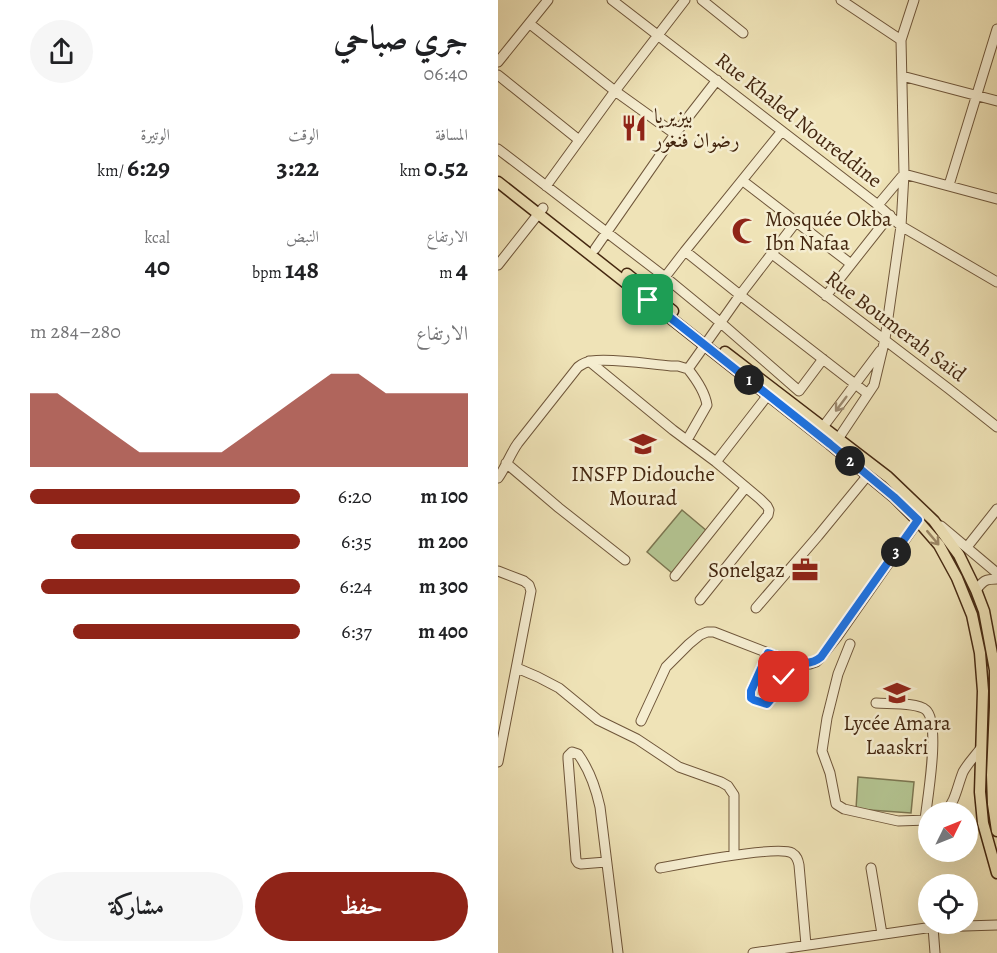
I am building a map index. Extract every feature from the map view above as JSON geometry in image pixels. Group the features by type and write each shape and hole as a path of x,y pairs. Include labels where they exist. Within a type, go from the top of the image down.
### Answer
{"main road":[{"path":"498,173 541,211 707,342 888,477 934,521 959,555 984,610 995,670 992,775 997,831"},
{"path":"498,182 595,249 652,294 768,395 894,497 939,545 957,578 972,615 981,653 983,691 980,792 983,823 997,873"}],"street":[{"path":"498,62 548,0"},
{"name":"Rue Khaled Noureddine","path":"612,0 878,205 902,226 997,282"},
{"path":"546,186 685,0"},
{"path":"702,0 743,33"},
{"path":"841,0 901,40"},
{"path":"838,439 874,385 884,343 902,226 904,174 901,40 914,0"},
{"path":"530,24 615,91 675,134"},
{"path":"949,185 997,32"},
{"path":"498,75 579,140"},
{"path":"902,76 997,101"},
{"path":"595,249 675,134 717,80"},
{"path":"652,294 782,131"},
{"path":"498,149 721,322 799,391 823,359"},
{"path":"904,174 997,199"},
{"path":"878,205 904,174"},
{"path":"743,181 851,264"},
{"path":"498,264 541,211"},
{"path":"826,296 890,215"},
{"path":"688,369 740,295 796,222"},
{"path":"685,251 868,394"},
{"name":"Rue Boumerah Saïd","path":"772,254 884,343 997,427"},
{"path":"823,427 884,343"},
{"path":"498,478 518,442 578,367 589,361 607,360 678,366 688,369 701,389 707,405 687,440"},
{"path":"589,361 716,462 769,510 768,515 700,600"},
{"path":"716,462 768,395"},
{"path":"506,463 625,560"},
{"path":"756,608 868,475"},
{"path":"675,576 746,487"},
{"path":"967,547 997,509"},
{"path":"641,721 666,667 689,644 706,632 714,632 801,663 816,662 918,520"},
{"path":"934,521 997,573"},
{"path":"498,571 524,581 529,585 531,591 498,762"},
{"path":"976,590 983,582 997,579"},
{"path":"850,644 838,674 827,718 822,751 830,773 836,804 844,809 898,821 918,820"},
{"path":"768,653 751,691 751,698 767,704 784,677"},
{"path":"517,668 559,688 598,720 637,739 679,767 728,786 734,795 734,855"},
{"path":"876,702 919,706 928,712 932,723 932,772 929,802"},
{"path":"954,802 967,765 981,748"},
{"path":"606,862 581,864 576,860 568,759 572,752 578,754 583,760 600,807 618,953"},
{"path":"660,868 734,855 787,851 794,854 799,865 806,945"},
{"path":"871,868 882,934"},
{"path":"978,926 997,925"},
{"path":"753,953 918,929"},
{"path":"934,934 935,953"},
{"path":"826,942 826,953"}],"green space":[{"path":"682,510 707,531 672,573 647,552"},
{"path":"858,777 914,782 911,813 856,809"}],"place":[{"name":"بيزيريا رضوان فنغور","path":"634,128"},
{"name":"Mosquée Okba Ibn Nafaa","path":"745,231"},
{"name":"INSFP Didouche Mourad","path":"643,444"},
{"name":"Sonelgaz","path":"805,570"},
{"name":"Lycée Amara Laaskri","path":"897,693"}],"route":[{"path":"648,300 830,444 918,520 821,657 810,664 768,653 751,691 751,698 767,704 784,677"}]}
